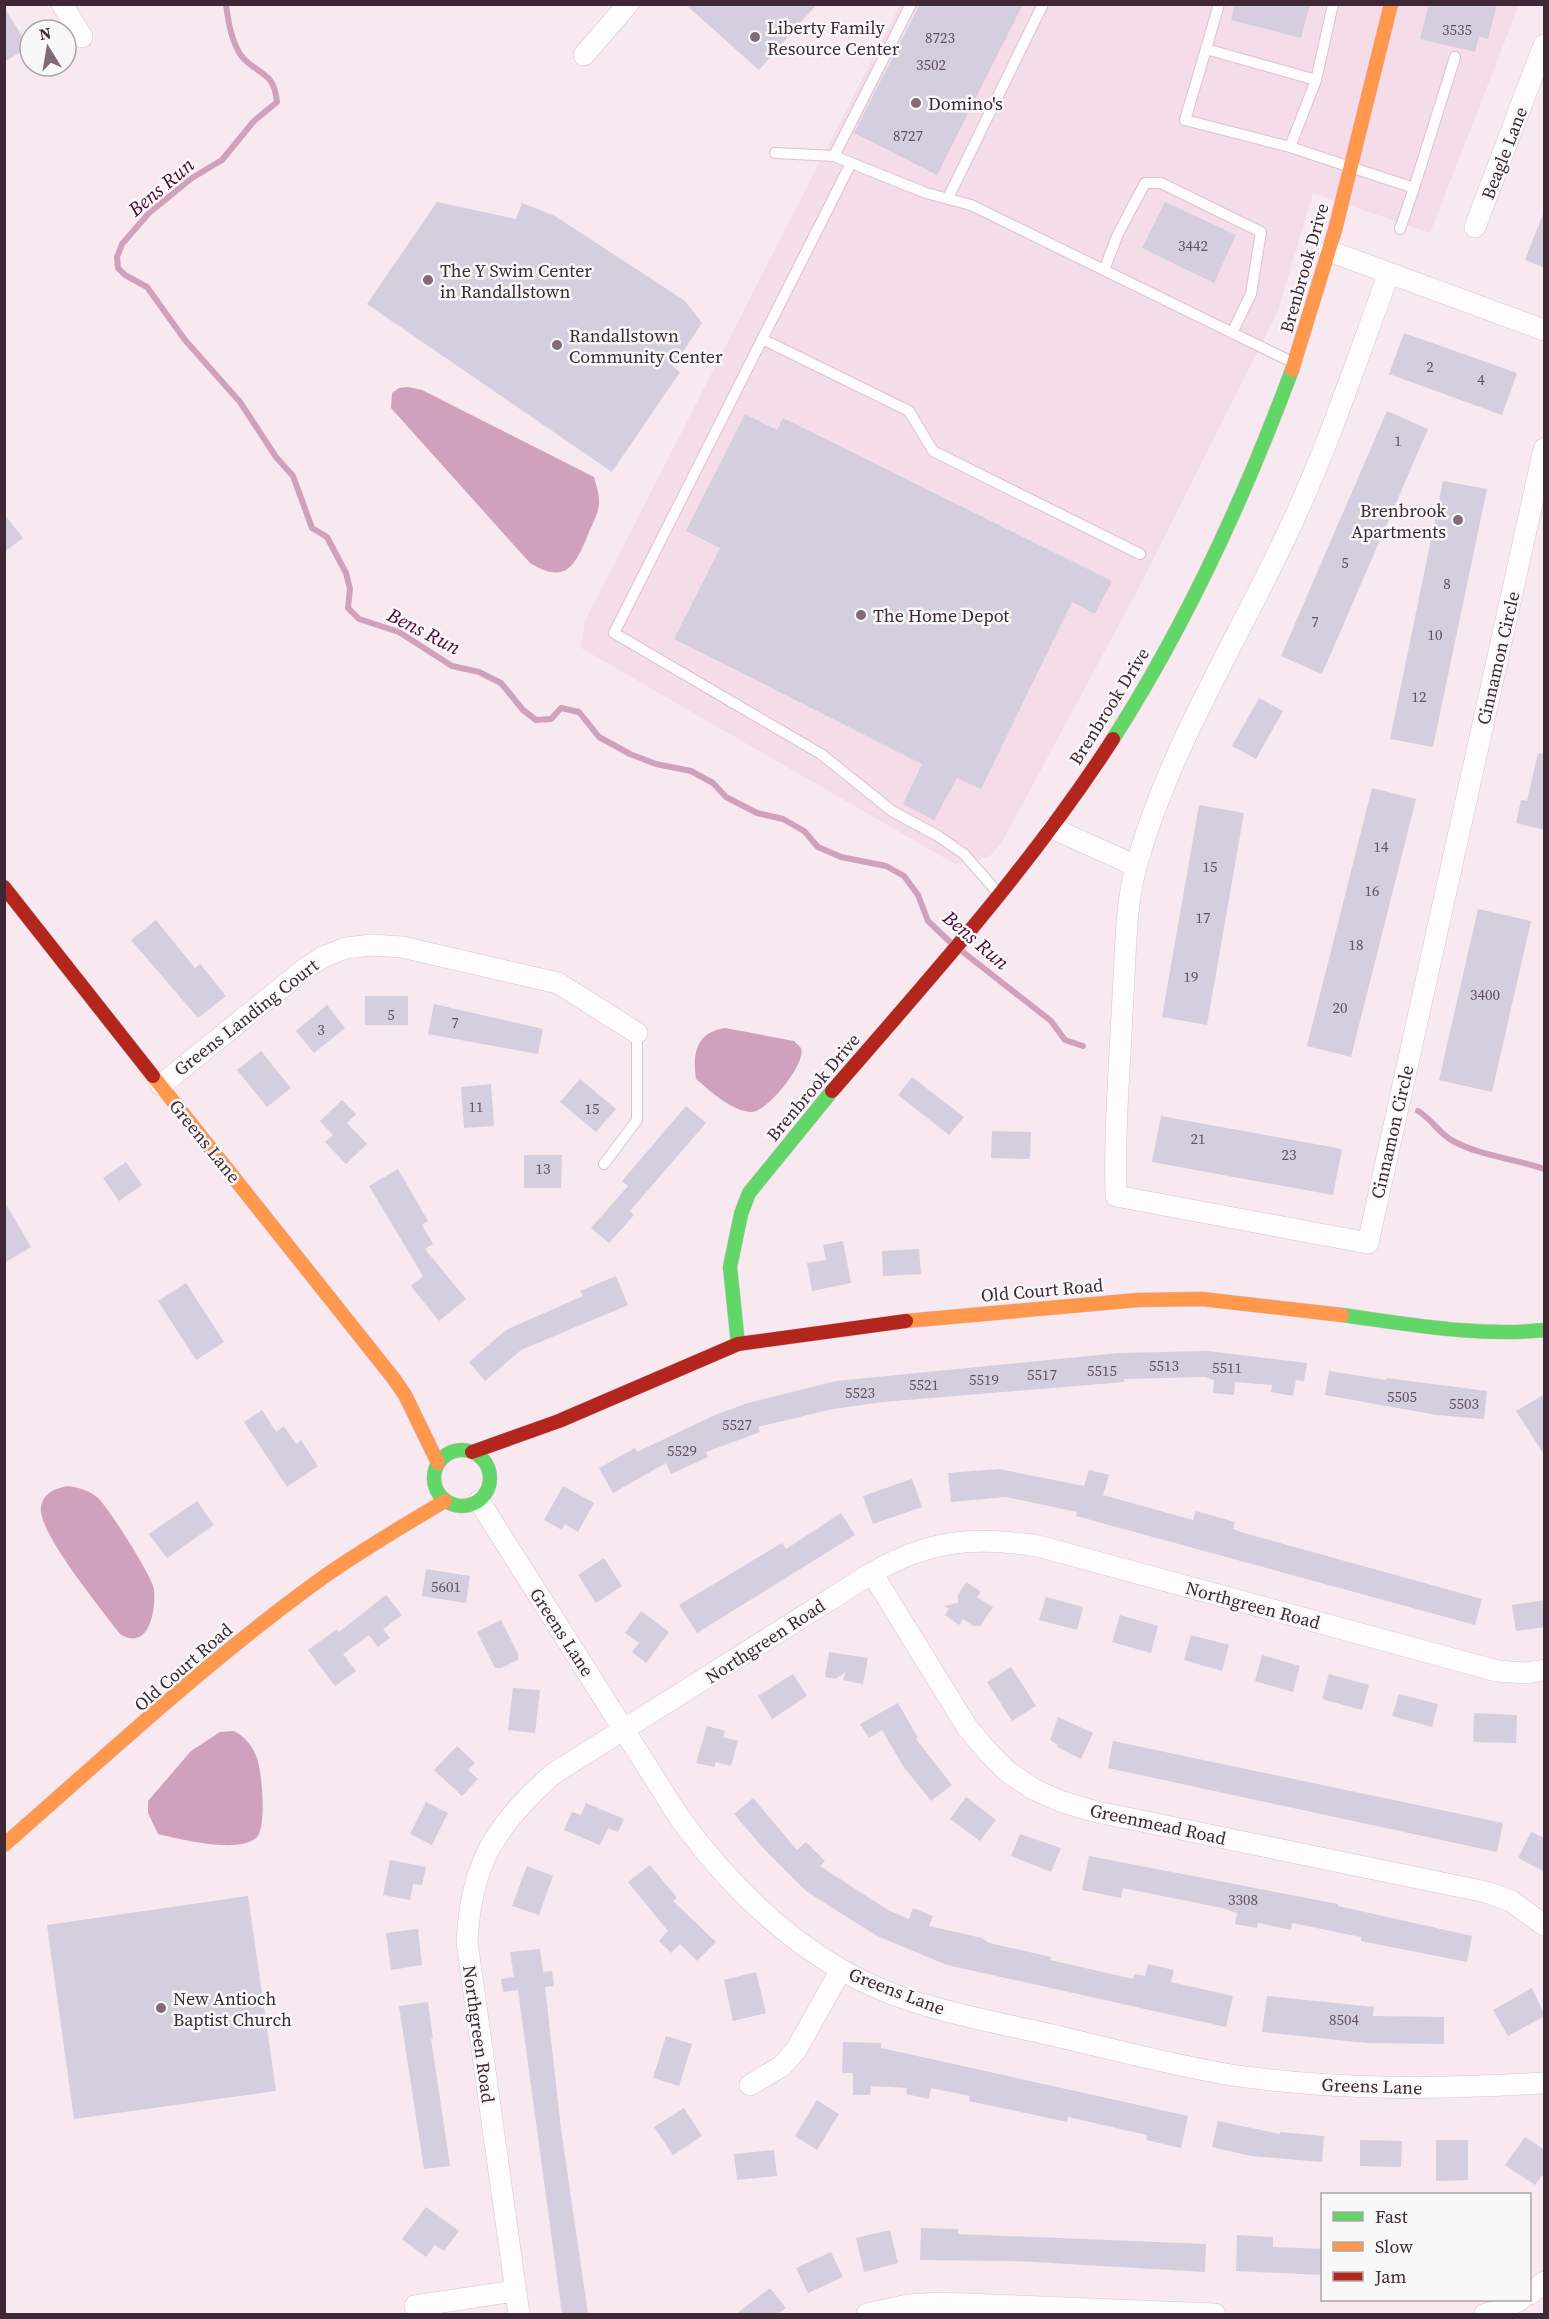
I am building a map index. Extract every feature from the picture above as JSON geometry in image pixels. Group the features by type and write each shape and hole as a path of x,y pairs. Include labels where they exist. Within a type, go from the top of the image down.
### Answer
{"street":[{"path":"62,4 82,37"},
{"path":"584,55 628,4"},
{"name":"Brenbrook Drive","path":"738,1344 730,1296 729,1260 735,1225 749,1193 964,937 1052,828 1113,738 1169,642 1226,531 1295,363 1329,251 1392,4"},
{"name":"Beagle Lane","path":"1475,227 1545,45"},
{"path":"1329,251 1545,330"},
{"name":"Cinnamon Circle","path":"1389,273 1330,431 1291,526 1182,740 1159,795 1136,866 1128,926 1114,1145 1116,1196 1368,1243 1545,449"},
{"path":"1052,828 1136,866"},
{"name":"Greens Lane","path":"4,887 405,1395 439,1431 465,1451"},
{"name":"Greens Landing Court","path":"161,1085 306,968 323,957 346,948 372,945 402,947 558,982 637,1032"},
{"name":"Old Court Road","path":"465,1451 558,1421 738,1344 880,1323 1138,1299 1202,1299 1256,1303 1461,1331 1517,1333 1545,1330"},
{"name":"Greens Lane","path":"405,1395 438,1463"},
{"name":"Old Court Road","path":"515,1452 558,1421"},
{"path":"465,1451 480,1456 493,1467 490,1484 479,1501 462,1507 445,1501 436,1491 434,1479 438,1463 447,1455 465,1451"},
{"name":"Old Court Road","path":"395,1528 434,1479"},
{"name":"Old Court Road","path":"4,1845 286,1603 395,1528 445,1501"},
{"name":"Greens Lane","path":"479,1501 679,1817 705,1853 743,1895 784,1930 840,1970 893,1993 960,2014 1230,2074 1370,2089 1545,2083"},
{"name":"Northgreen Road","path":"519,2314 467,1942 469,1904 481,1866 497,1833 522,1802 553,1774 872,1573 895,1559 949,1541 1005,1541 1038,1546 1497,1671 1526,1673 1545,1670"},
{"name":"Greenmead Road","path":"872,1573 967,1727 1008,1772 1033,1789 1060,1801 1093,1811 1486,1892 1511,1901 1545,1925"},
{"path":"750,2085 782,2066 796,2050 840,1970"},
{"path":"1531,2293 1545,2282"},
{"path":"415,2306 514,2291"},
{"path":"1485,2314 1499,2311 1518,2301"},
{"path":"867,2314 908,2306 940,2303 1215,2314"}],"lane":[{"path":"834,156 911,4"},
{"path":"948,198 1043,4"},
{"path":"1219,4 1185,120 1290,147 1414,188"},
{"path":"1290,147 1316,80 1333,4"},
{"path":"1206,49 1316,80"},
{"path":"1400,229 1455,57"},
{"path":"775,153 834,156 926,193 971,205 1295,363"},
{"path":"851,163 614,633 821,754 892,812 938,836 964,854 999,894"},
{"path":"1104,270 1118,234 1145,183 1161,183 1261,232 1251,294 1233,333"},
{"path":"762,339 909,411 933,451 1140,554"},
{"path":"604,1164 637,1120 637,1032"}],"shaded area":[{"path":"900,5 1519,5 1430,233 1313,193 1278,311 1135,595 1001,844 989,857 955,864 581,648 585,621"},
{"path":"399,388 422,390 594,477 599,497 597,512 580,554 569,568 562,572 553,572 530,563 391,408 392,393"},
{"path":"725,1028 794,1041 801,1048 798,1064 792,1075 776,1096 759,1110 752,1112 737,1109 696,1079 695,1061 698,1045 708,1034"},
{"path":"68,1486 91,1493 98,1498 111,1514 146,1571 154,1589 154,1608 149,1626 138,1638 120,1634 73,1571 49,1534 43,1519 42,1502 51,1492"},
{"path":"234,1731 252,1748 260,1769 263,1814 262,1824 256,1838 247,1843 222,1845 158,1834 148,1813 148,1801 191,1751 220,1732"}],"building":[{"name":"Liberty Family Resource Center","path":"685,4 817,4 759,70"},
{"path":"920,4 1023,4 937,175 854,133"},
{"path":"1235,4 1310,4 1301,38 1231,20"},
{"path":"1429,4 1497,4 1488,39 1479,36 1475,52 1420,39"},
{"path":"4,7 18,29 18,54 4,62"},
{"name":"Randallstown Community Center","path":"437,202 516,219 522,203 555,216 685,301 702,323 673,367 680,372 612,472 367,304"},
{"path":"1165,202 1236,235 1214,283 1142,248"},
{"path":"1543,214 1545,214 1545,268 1525,260"},
{"path":"1404,333 1517,373 1502,415 1389,374"},
{"path":"1387,411 1428,429 1322,674 1281,656"},
{"name":"The Home Depot","path":"745,414 777,430 783,418 1112,581 1095,614 1072,602 981,789 957,778 934,820 903,804 922,764 674,639 720,548 686,531"},
{"path":"1443,481 1487,489 1433,747 1390,739"},
{"path":"4,514 23,538 4,552"},
{"path":"1259,698 1283,711 1256,759 1232,746"},
{"path":"1538,753 1545,754 1545,830 1516,823 1521,800 1527,801"},
{"path":"1372,788 1416,799 1351,1057 1307,1046"},
{"path":"1199,805 1244,813 1207,1025 1162,1017"},
{"path":"1478,909 1531,921 1492,1092 1439,1080"},
{"path":"156,920 195,968 200,964 226,996 198,1018 131,940"},
{"path":"365,996 408,996 408,1025 365,1025"},
{"path":"434,1004 543,1029 538,1054 428,1034"},
{"path":"327,1005 345,1028 314,1053 296,1031"},
{"path":"261,1051 291,1088 267,1107 237,1070"},
{"path":"912,1077 964,1117 949,1135 898,1095"},
{"path":"580,1079 616,1109 596,1132 560,1102"},
{"path":"491,1084 494,1126 464,1128 461,1087"},
{"path":"342,1100 356,1114 347,1123 367,1144 346,1164 325,1142 333,1135 320,1121"},
{"path":"686,1106 706,1123 630,1211 634,1215 609,1243 591,1228 628,1186 622,1181"},
{"path":"1161,1116 1342,1149 1333,1195 1152,1162"},
{"path":"992,1131 1031,1132 1030,1159 991,1158"},
{"path":"524,1155 562,1155 561,1188 524,1188"},
{"path":"126,1162 142,1185 119,1201 103,1178"},
{"path":"398,1169 428,1221 422,1225 433,1244 425,1249 466,1299 439,1321 411,1286 423,1276 369,1186"},
{"path":"4,1201 31,1247 4,1263"},
{"path":"843,1241 851,1283 812,1291 807,1263 826,1260 823,1245"},
{"path":"919,1249 921,1274 883,1276 882,1251"},
{"path":"616,1276 628,1305 521,1350 485,1381 469,1362 506,1330 583,1296 580,1291"},
{"path":"186,1283 224,1342 196,1360 158,1301"},
{"path":"1207,1351 1307,1363 1304,1381 1296,1380 1293,1396 1271,1392 1272,1385 1235,1382 1234,1395 1213,1393 1214,1380 1205,1377 1124,1379 1124,1382 883,1402 833,1409 758,1427 760,1432 706,1452 708,1457 671,1474 666,1463 613,1493 599,1468 635,1448 637,1452 715,1415 748,1403 836,1381 1119,1353"},
{"path":"1329,1371 1487,1391 1484,1419 1437,1415 1325,1395"},
{"path":"1545,1394 1545,1456 1516,1411"},
{"path":"262,1410 276,1432 284,1426 296,1444 301,1440 318,1466 287,1487 244,1422"},
{"path":"999,1469 1084,1486 1089,1470 1109,1475 1103,1495 1193,1520 1196,1511 1235,1522 1233,1529 1244,1533 1482,1599 1475,1625 1076,1516 1077,1512 1006,1497 951,1502 948,1473"},
{"path":"912,1479 922,1507 873,1524 863,1496"},
{"path":"563,1486 594,1503 578,1532 565,1524 562,1530 544,1520"},
{"path":"197,1501 214,1525 167,1558 149,1534"},
{"path":"841,1513 855,1535 697,1633 679,1605 782,1543 786,1549"},
{"path":"604,1558 622,1586 596,1603 578,1575"},
{"path":"426,1569 470,1576 466,1603 422,1596"},
{"path":"966,1582 981,1592 977,1597 993,1607 980,1626 974,1626 963,1619 959,1625 945,1615 949,1609 944,1606 958,1603 958,1595"},
{"path":"386,1595 402,1615 383,1629 390,1638 378,1647 369,1635 343,1654 356,1671 335,1686 308,1650 337,1629 339,1632"},
{"path":"1046,1597 1083,1607 1077,1630 1039,1620"},
{"path":"1545,1600 1545,1627 1516,1631 1512,1605"},
{"path":"641,1611 669,1632 646,1663 632,1652 639,1643 625,1633"},
{"path":"1120,1615 1158,1626 1151,1653 1112,1642"},
{"path":"501,1620 518,1654 518,1660 501,1668 495,1668 477,1632"},
{"path":"1191,1635 1229,1645 1222,1671 1184,1660"},
{"path":"829,1652 868,1658 863,1684 843,1680 846,1672 835,1679 825,1677"},
{"path":"1262,1655 1300,1666 1293,1692 1255,1681"},
{"path":"1011,1667 1036,1706 1012,1721 987,1682"},
{"path":"793,1674 807,1696 772,1719 758,1696"},
{"path":"1329,1674 1369,1685 1362,1710 1322,1699"},
{"path":"513,1688 540,1690 535,1733 508,1730"},
{"path":"1399,1694 1438,1704 1432,1727 1392,1716"},
{"path":"898,1703 918,1738 916,1739 952,1785 931,1801 903,1766 882,1730 869,1738 860,1724"},
{"path":"1474,1713 1517,1715 1516,1743 1473,1742"},
{"path":"1058,1717 1093,1733 1081,1759 1057,1747 1058,1745 1050,1740"},
{"path":"707,1726 725,1731 723,1737 738,1741 731,1766 716,1762 714,1767 696,1763"},
{"path":"1113,1741 1503,1823 1497,1852 1108,1768"},
{"path":"457,1746 475,1763 468,1770 478,1779 462,1796 434,1770"},
{"path":"966,1797 996,1820 980,1841 950,1819"},
{"path":"753,1798 797,1850 806,1842 825,1861 820,1866 888,1910 909,1919 913,1908 933,1916 929,1926 1051,1957 1050,1960 1133,1979 1135,1974 1145,1976 1148,1964 1174,1970 1171,1982 1233,1996 1226,2027 947,1965 877,1936 806,1891 764,1849 734,1814"},
{"path":"426,1802 448,1813 432,1845 410,1834"},
{"path":"586,1803 624,1819 618,1832 608,1828 600,1845 564,1830 572,1812 581,1815"},
{"path":"1531,1832 1545,1838 1545,1872 1518,1858"},
{"path":"1020,1834 1061,1848 1051,1872 1011,1856"},
{"path":"1089,1856 1338,1904 1338,1906 1472,1936 1467,1962 1361,1941 1361,1937 1292,1923 1291,1930 1258,1923 1257,1928 1235,1924 1237,1913 1222,1908 1123,1888 1121,1898 1082,1890"},
{"path":"390,1860 426,1867 422,1885 413,1884 410,1900 383,1895"},
{"path":"650,1865 677,1898 673,1901 716,1942 697,1961 680,1944 671,1953 659,1941 668,1931 628,1882"},
{"path":"527,1866 553,1876 539,1915 512,1906"},
{"name":"New Antioch Baptist Church","path":"248,1896 276,2091 74,2119 47,1925"},
{"path":"418,1929 422,1965 391,1970 386,1933"},
{"path":"540,1949 543,1972 552,1971 554,1986 545,1987 561,2129 588,2314 562,2314 518,1990 503,1992 501,1979 514,1977 510,1952"},
{"path":"756,1972 766,2013 733,2021 724,1980"},
{"path":"1532,1988 1545,2016 1508,2036 1493,2010"},
{"path":"1267,1996 1374,2007 1373,2016 1444,2017 1444,2044 1366,2043 1262,2032"},
{"path":"428,2002 433,2039 431,2039 450,2166 424,2169 399,2006"},
{"path":"666,2036 692,2044 679,2086 653,2078"},
{"path":"843,2042 881,2043 881,2048 1188,2116 1181,2148 1146,2140 1147,2135 1068,2117 1067,2122 969,2101 970,2096 931,2088 929,2099 906,2094 907,2088 871,2086 870,2095 853,2095 853,2073 842,2073"},
{"path":"817,2100 839,2114 817,2150 795,2136"},
{"path":"684,2108 702,2136 673,2155 654,2127"},
{"path":"1218,2121 1280,2134 1280,2132 1324,2136 1322,2162 1251,2156 1212,2147"},
{"path":"1525,2137 1545,2150 1545,2172 1535,2185 1505,2165"},
{"path":"1360,2140 1402,2141 1401,2167 1360,2166"},
{"path":"1436,2140 1468,2140 1468,2180 1436,2181"},
{"path":"774,2150 777,2176 737,2180 734,2154"},
{"path":"426,2207 459,2231 444,2251 435,2245 426,2257 402,2239"},
{"path":"921,2228 958,2229 958,2234 1206,2244 1205,2272 1014,2261 920,2260"},
{"path":"890,2230 898,2263 864,2272 856,2238"},
{"path":"1237,2235 1273,2237 1273,2247 1321,2249 1321,2275 1236,2271"},
{"path":"831,2252 843,2277 808,2293 796,2268"},
{"path":"770,2288 786,2308 777,2314 736,2314"}],"waterway":[{"name":"Bens Run","path":"226,4 229,26 236,47 244,59 270,80 277,102 254,121 222,160 192,178 149,213 122,244 117,257 118,268 125,275 147,287 185,340 240,402 276,457 293,476 312,528 327,537 346,573 350,589 348,608 359,619 399,632 452,666 479,672 501,683 523,710 536,720 551,719 561,708 579,712 599,737 630,754 656,764 691,771 713,783 726,797 757,813 783,819 804,831 818,847 841,857 886,866 904,876 918,895 928,921 950,942"},
{"name":"Bens Run","path":"963,952 1051,1021 1065,1040 1083,1046"},
{"name":"Bens Run","path":"1418,1111 1448,1138 1464,1146 1544,1169"}],"traffic: fast":[{"path":"1113,739 1190,605 1234,513 1292,370"},
{"path":"738,1344 730,1267 741,1214 749,1193 832,1091"},
{"path":"1342,1315 1468,1331 1544,1330"},
{"path":"457,1450 467,1450 482,1458 488,1467 490,1478 488,1489 482,1498 467,1506 457,1506 446,1501 439,1494 434,1483 434,1473 439,1462 446,1455 457,1450"}],"traffic: slow":[{"path":"1292,370 1335,230 1391,4"},
{"path":"153,1076 394,1379 405,1395 438,1463"},
{"path":"906,1321 1138,1300 1202,1299 1342,1315"},
{"path":"4,1845 162,1706 283,1607 354,1556 445,1501"}],"traffic: jam":[{"path":"832,1091 979,920 1048,832 1113,739"},
{"path":"4,887 153,1076"},
{"path":"472,1452 559,1421 738,1344 906,1321"}],"place":[{"name":"Liberty Family Resource Center","path":"755,37"},
{"name":"Domino's","path":"916,103"},
{"name":"The Y Swim Center in Randallstown","path":"428,280"},
{"name":"Randallstown Community Center","path":"557,345"},
{"name":"Brenbrook Apartments","path":"1458,520"},
{"name":"The Home Depot","path":"861,615"},
{"name":"New Antioch Baptist Church","path":"161,2008"}]}
